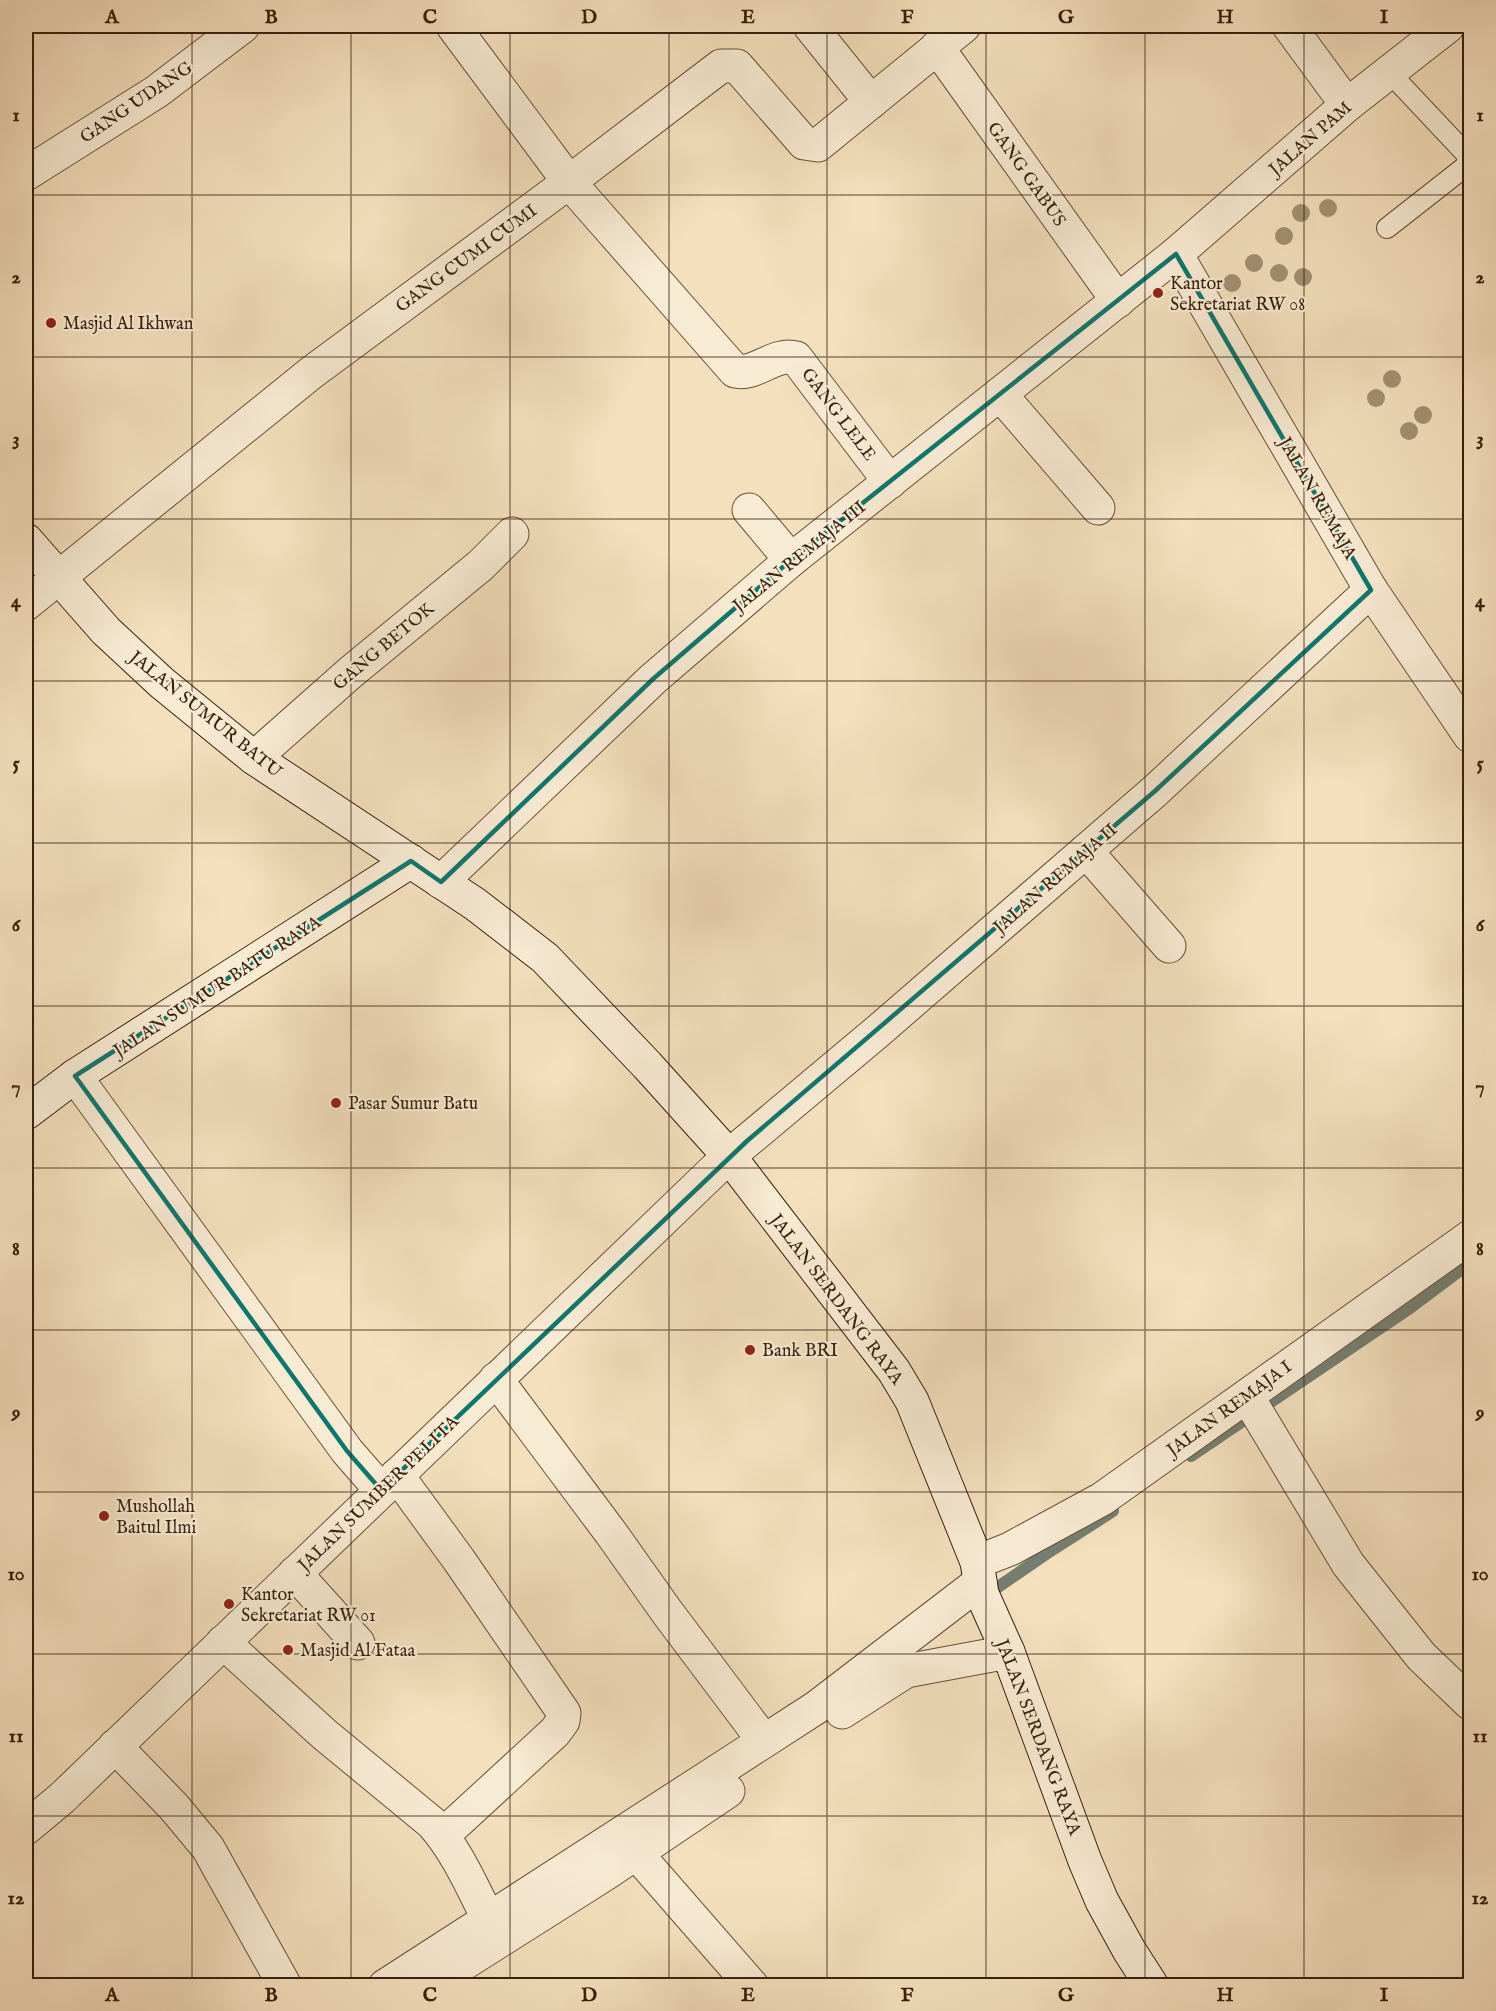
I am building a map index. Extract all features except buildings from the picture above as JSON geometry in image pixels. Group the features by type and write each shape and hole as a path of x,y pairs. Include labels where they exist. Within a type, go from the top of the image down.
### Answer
{"street":[{"name":"GANG UDANG","path":"26,174 156,92 243,26"},
{"path":"453,26 569,182"},
{"path":"810,26 871,102"},
{"name":"GANG CUMI CUMI","path":"26,604 58,579 76,561 311,373 722,66 737,66 804,143 819,145 964,26"},
{"path":"1289,26 1347,105"},
{"name":"JALAN PAM","path":"1176,254 1347,105 1448,26"},
{"name":"GANG GABUS","path":"937,47 1118,301"},
{"name":"GANG LELE","path":"569,182 735,370 740,372 782,357 796,358 890,482"},
{"name":"JALAN REMAJA III","path":"441,882 653,679 790,560 1176,254"},
{"name":"JALAN REMAJA","path":"1176,254 1371,590 1466,717"},
{"path":"1000,394 1098,508"},
{"path":"748,510 790,560"},
{"name":"GANG BETOK","path":"254,758 351,672 481,565 512,534"},
{"name":"JALAN SUMUR BATU","path":"26,540 106,631 162,683 254,758 411,861"},
{"name":"JALAN REMAJA II","path":"729,1156 877,1032 1155,791 1371,590"},
{"path":"1086,851 1169,946"},
{"name":"JALAN SERDANG RAYA","path":"411,861 475,904 545,958 647,1065 729,1156 894,1371 912,1401 1094,1881 1129,1950 1152,1986"},
{"name":"JALAN SUMUR BATU RAYA","path":"26,1113 75,1076 411,861"},
{"path":"75,1076 347,1451 389,1482 459,1560 564,1713 555,1732 443,1835"},
{"name":"JALAN SUMBER PELITA","path":"26,1828 62,1798 729,1156"},
{"name":"JALAN REMAJA I","path":"385,1986 817,1707 983,1590 1010,1549 1256,1412 1470,1237"},
{"path":"496,1378 764,1741"},
{"path":"1256,1412 1348,1564 1421,1656 1470,1703"},
{"path":"295,1573 358,1643"},
{"path":"223,1642 324,1734 396,1792 443,1835 489,1920"},
{"path":"428,1986 605,1874 838,1714 906,1671 1008,1652"},
{"path":"115,1746 174,1807 208,1848 285,1986"},
{"path":"636,1852 752,1986"}],"lane":[{"path":"1387,228 1466,166 1468,161 1468,156 1389,72"}],"highlighted area":[{"path":"1176,254 1371,590 1155,791 747,1141 381,1490 347,1451 75,1076 411,861 441,882 653,679 791,560"}],"waterway":[{"path":"1191,1456 1410,1308 1470,1263"},
{"path":"985,1596 1113,1511"}],"place":[{"name":"Kantor Sekretariat RW 08","path":"1158,293"},
{"name":"Masjid Al Ikhwan","path":"51,323"},
{"name":"Pasar Sumur Batu","path":"336,1103"},
{"name":"Bank BRI","path":"750,1350"},
{"name":"Mushollah Baitul Ilmi","path":"104,1516"},
{"name":"Kantor Sekretariat RW 01","path":"229,1604"},
{"name":"Masjid Al Fataa","path":"288,1650"}]}
